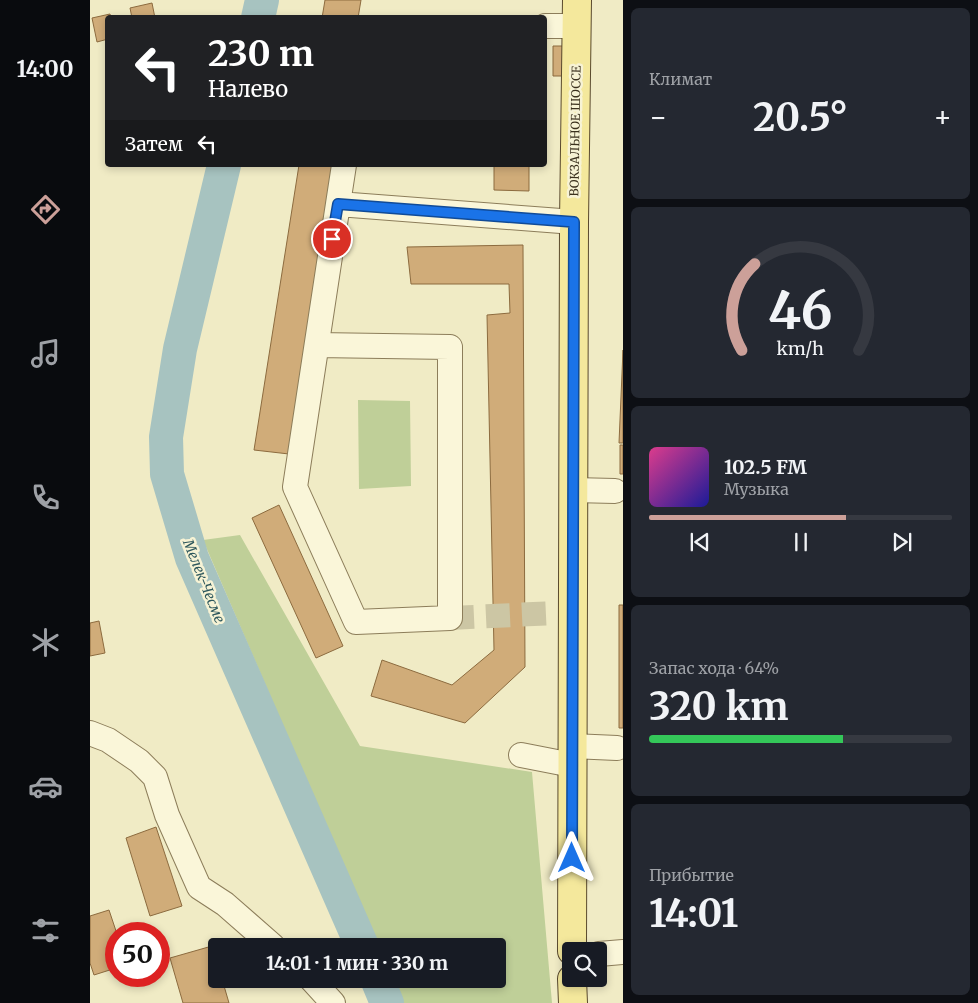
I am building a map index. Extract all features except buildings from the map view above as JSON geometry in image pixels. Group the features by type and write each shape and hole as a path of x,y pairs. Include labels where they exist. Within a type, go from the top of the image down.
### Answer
{"main road":[{"name":"ВОКЗАЛЬНОЕ ШОССЕ","path":"572,942 572,756 565,613 573,490 577,13"},
{"path":"572,987 573,1003"}],"street":[{"path":"547,25 577,13"},
{"path":"317,345 450,347 450,618 356,622 295,487 344,167"},
{"path":"338,204 574,222"},
{"path":"573,490 615,491"},
{"path":"90,733 108,740 139,761 155,777 167,815 199,887 225,904 265,938"},
{"path":"521,755 572,756 617,748"},
{"path":"607,953 623,952"},
{"path":"319,988 333,1003"}],"green space":[{"path":"358,400 410,401 411,486 359,489"},
{"path":"240,535 360,746 532,772 552,1003 402,1003 395,988 506,988 506,938 375,938 203,540"}],"waterway":[{"name":"Мелек-Чесме","path":"259,15 262,0"},
{"name":"Мелек-Чесме","path":"224,167 180,349 166,437 167,474 192,558 358,938"},
{"name":"Мелек-Чесме","path":"381,988 387,1003"}],"tunnel":[{"path":"450,618 556,613"}],"route":[{"path":"332,239 338,204 574,222 572,858"}]}
